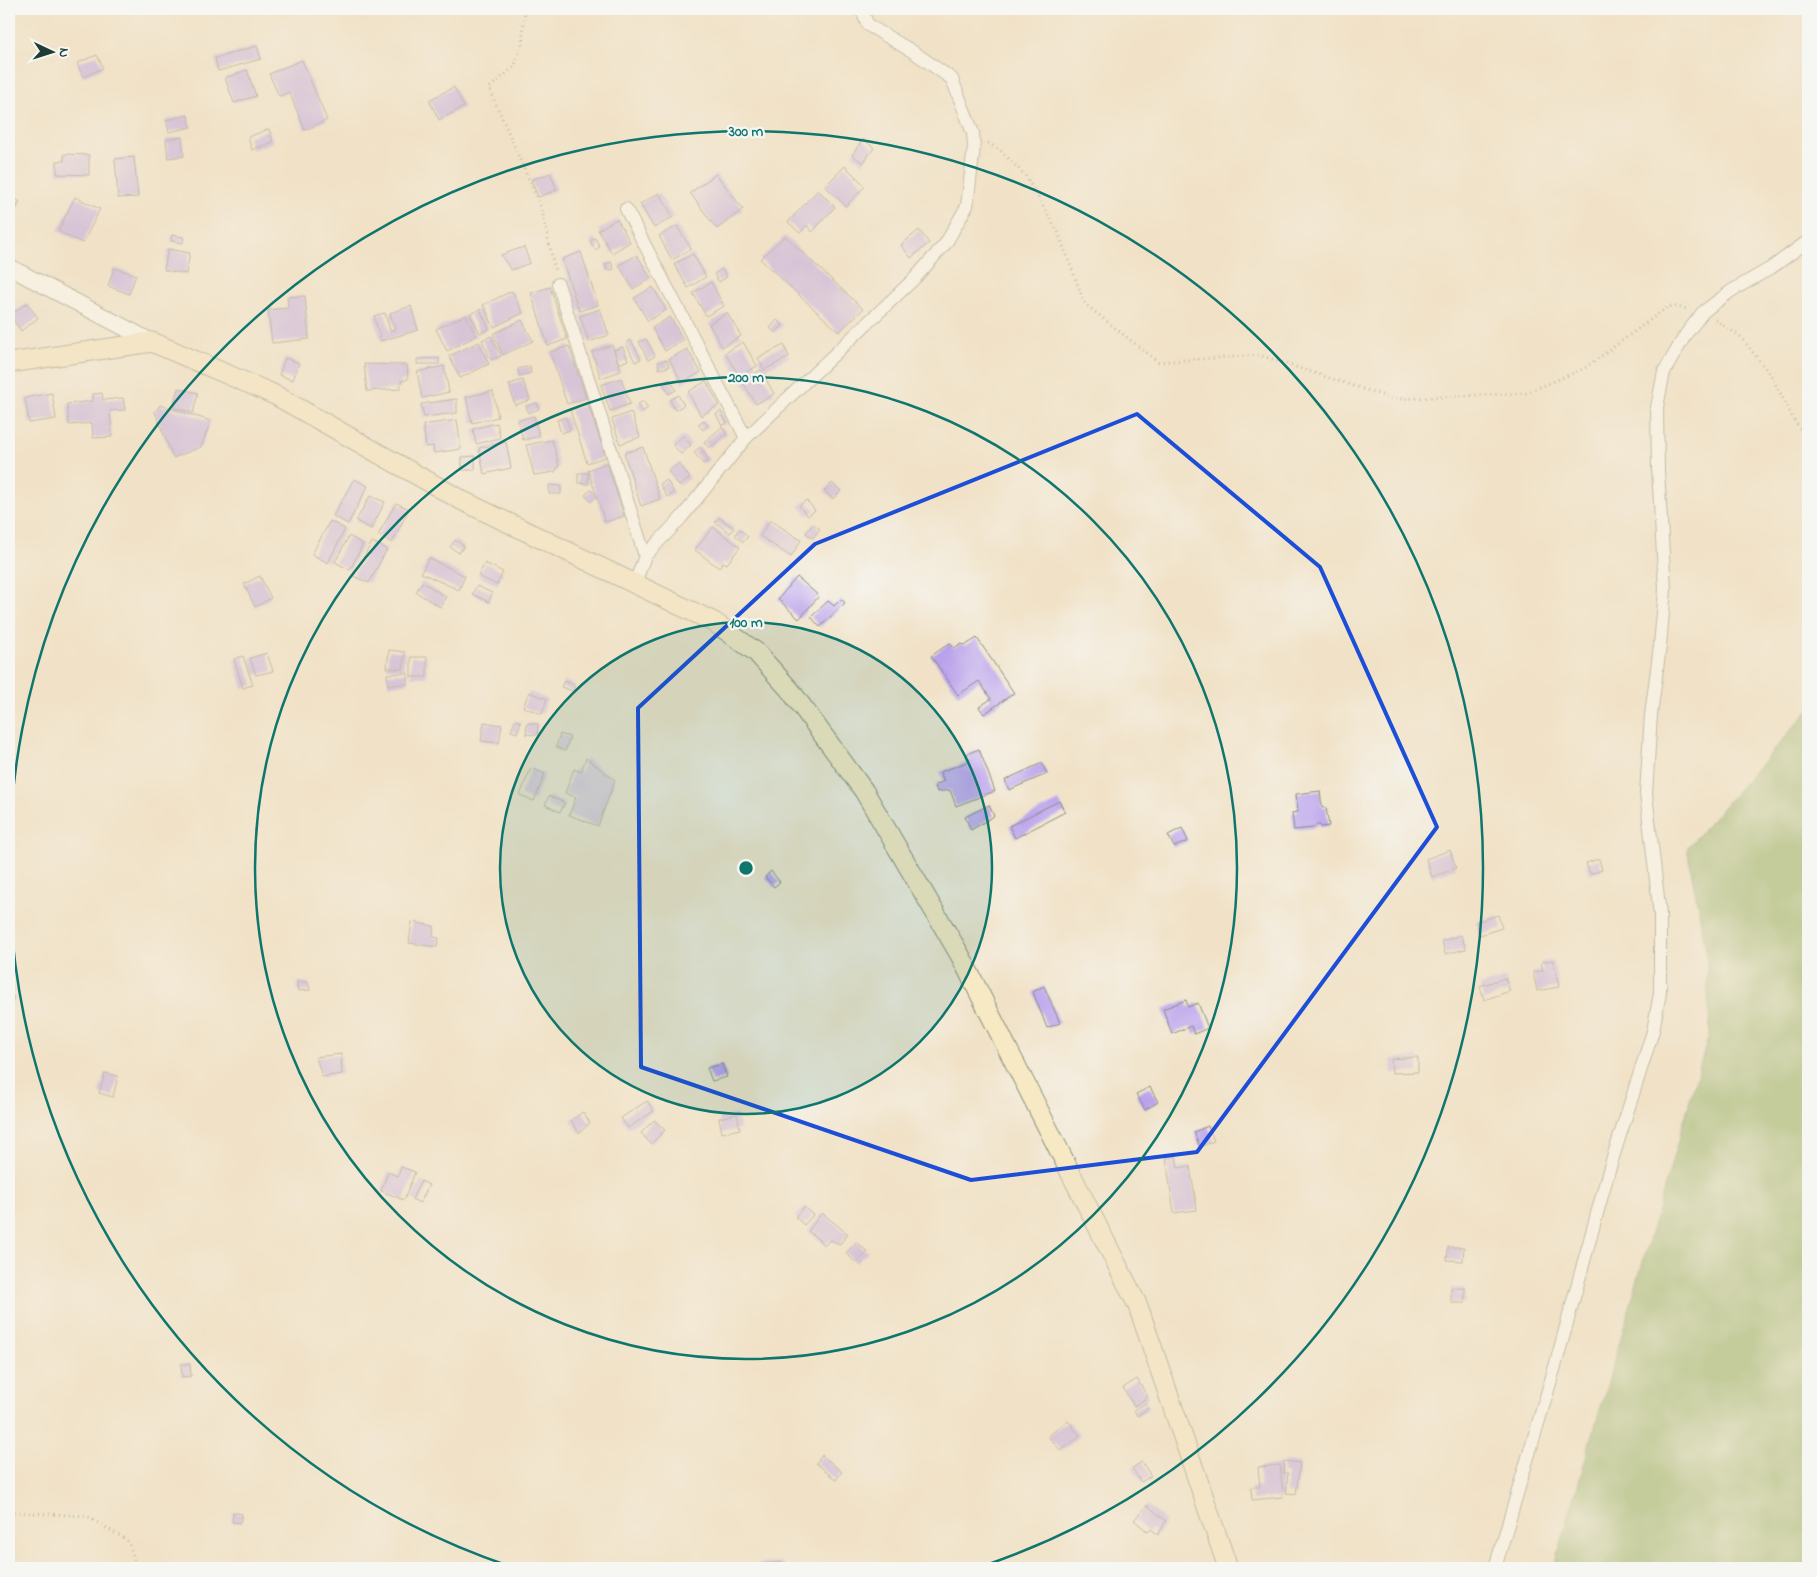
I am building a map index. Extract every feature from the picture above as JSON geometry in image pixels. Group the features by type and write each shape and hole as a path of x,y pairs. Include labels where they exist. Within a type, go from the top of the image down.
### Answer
{"main road":[{"path":"9,364 152,342 275,395 461,500 714,622 756,652 790,690 864,791 960,955 1138,1306 1228,1568"}],"street":[{"path":"635,583 645,556 680,518 746,438 915,278 946,243 967,206 974,147 973,133 952,79 915,53 868,25 860,9"},
{"path":"626,209 746,438"},
{"path":"1495,1568 1556,1363 1609,1170 1653,1031 1660,993 1660,915 1646,794 1651,715 1665,589 1656,407 1664,372 1686,334 1703,312 1731,291 1771,268 1808,241"},
{"path":"9,267 152,342"},
{"path":"558,284 645,556"}],"path":[{"path":"525,9 522,44 514,67 489,88 542,210 558,284"},
{"path":"973,133 1002,151 1025,175 1058,232 1086,304 1158,362 1259,355 1394,400 1526,393 1586,368 1669,306 1703,312 1740,336 1772,377 1795,422 1808,438"},
{"path":"9,1512 87,1516 128,1541 137,1568"}],"highlighted area":[{"path":"1137,414 1320,567 1437,827 1197,1152 971,1180 641,1067 638,708 815,544"}],"green space":[{"path":"1808,711 1808,1568 1554,1568 1710,1031 1706,950 1687,848"}],"building":[{"path":"257,46 261,59 218,71 215,58"},
{"path":"97,55 103,68 83,77 77,63"},
{"path":"302,60 327,120 305,130 289,92 279,96 269,74"},
{"path":"247,70 256,96 234,103 225,78"},
{"path":"454,87 464,107 439,120 429,100"},
{"path":"188,115 191,127 169,132 166,120"},
{"path":"269,129 273,142 252,150 248,137"},
{"path":"182,137 184,156 168,158 166,139"},
{"path":"863,139 874,148 863,163 852,155"},
{"path":"9,140 14,140 11,169 9,169"},
{"path":"64,154 89,155 89,175 57,174 57,161 64,161"},
{"path":"134,157 138,197 118,198 115,159"},
{"path":"845,166 865,186 846,206 825,186"},
{"path":"550,173 557,190 538,197 531,180"},
{"path":"716,174 743,209 717,229 690,193"},
{"path":"818,190 835,207 812,232 807,225 800,233 788,222"},
{"path":"659,193 673,217 654,228 640,204"},
{"path":"9,195 20,202 15,211 9,208"},
{"path":"75,197 100,209 83,243 58,231"},
{"path":"617,219 630,242 612,253 598,230"},
{"path":"677,226 691,249 672,260 659,236"},
{"path":"919,230 929,243 911,258 901,245"},
{"path":"172,235 184,237 183,243 171,241"},
{"path":"785,236 863,309 839,332 760,259"},
{"path":"595,238 600,247 595,250 590,241"},
{"path":"524,247 530,263 511,270 501,255"},
{"path":"168,249 190,253 186,274 164,270"},
{"path":"581,252 598,305 579,311 562,259"},
{"path":"693,254 706,277 688,288 674,264"},
{"path":"637,255 651,278 633,289 619,265"},
{"path":"611,262 614,269 607,271 605,264"},
{"path":"114,268 136,275 129,294 108,286"},
{"path":"722,269 727,277 719,282 714,274"},
{"path":"711,282 724,306 706,316 693,293"},
{"path":"550,287 567,339 548,346 531,293"},
{"path":"653,287 666,310 648,321 634,298"},
{"path":"512,291 523,313 494,327 483,305"},
{"path":"305,296 309,339 272,343 268,310 288,308 287,297"},
{"path":"27,303 38,318 21,331 10,315"},
{"path":"411,306 418,330 381,341 374,316 385,313 390,331 395,329 390,313"},
{"path":"480,309 489,329 480,333 470,314"},
{"path":"600,309 609,335 589,342 580,316"},
{"path":"727,313 741,336 722,347 709,324"},
{"path":"466,315 476,336 447,351 436,329"},
{"path":"670,317 683,340 665,351 652,328"},
{"path":"522,320 533,341 503,355 493,334"},
{"path":"777,320 783,325 775,333 770,328"},
{"path":"491,336 501,356 491,360 482,340"},
{"path":"646,339 655,356 648,360 639,342"},
{"path":"631,340 641,359 635,362 626,343"},
{"path":"479,342 489,364 460,378 449,356"},
{"path":"743,342 757,366 739,376 725,353"},
{"path":"612,345 621,371 601,378 592,352"},
{"path":"784,345 789,357 764,370 758,358"},
{"path":"569,346 586,398 567,404 550,352"},
{"path":"623,347 628,360 619,364 614,350"},
{"path":"687,349 701,372 682,383 669,359"},
{"path":"285,358 299,363 293,380 279,375"},
{"path":"439,358 439,364 417,364 417,359"},
{"path":"667,360 669,367 659,369 658,362"},
{"path":"364,364 407,365 408,379 401,381 400,389 367,391"},
{"path":"444,366 449,392 422,398 417,372"},
{"path":"530,366 531,373 519,376 518,369"},
{"path":"761,370 774,394 756,404 742,381"},
{"path":"621,378 630,404 610,411 601,385"},
{"path":"670,379 676,390 669,394 663,383"},
{"path":"523,380 530,400 515,405 509,384"},
{"path":"706,381 719,405 701,416 688,392"},
{"path":"178,388 198,393 193,413 173,407"},
{"path":"493,391 498,417 472,423 466,397"},
{"path":"52,393 56,419 29,423 25,398"},
{"path":"102,393 103,400 123,398 125,410 110,411 112,437 93,438 92,423 69,425 67,404 93,401 93,394"},
{"path":"678,395 684,405 675,410 670,400"},
{"path":"457,399 457,413 424,417 421,404"},
{"path":"643,401 648,408 642,412 637,405"},
{"path":"537,403 539,409 528,413 526,406"},
{"path":"588,404 606,457 587,463 570,410"},
{"path":"160,405 211,421 201,447 173,458 155,412"},
{"path":"721,411 727,423 722,426 716,414"},
{"path":"631,412 640,437 620,444 612,419"},
{"path":"534,416 539,436 523,440 518,420"},
{"path":"566,417 570,430 561,433 557,420"},
{"path":"457,420 461,449 434,453 433,446 426,447 423,425"},
{"path":"704,420 708,426 703,430 698,424"},
{"path":"497,423 500,438 476,444 473,429"},
{"path":"722,427 727,434 709,448 704,442"},
{"path":"683,436 691,445 681,454 673,445"},
{"path":"552,440 559,466 555,472 534,475 526,445"},
{"path":"506,442 511,468 484,474 479,448"},
{"path":"643,447 660,499 641,506 624,453"},
{"path":"700,447 709,460 703,464 694,452"},
{"path":"475,456 475,470 462,470 462,457"},
{"path":"607,463 624,516 605,522 588,470"},
{"path":"679,463 690,478 679,486 668,471"},
{"path":"578,473 588,473 588,484 578,483"},
{"path":"354,479 368,486 348,524 333,516"},
{"path":"667,480 674,493 667,497 660,484"},
{"path":"832,483 841,491 833,499 824,491"},
{"path":"549,485 561,486 561,494 549,494"},
{"path":"591,490 597,496 591,502 585,495"},
{"path":"370,496 385,502 371,529 356,521"},
{"path":"806,500 815,510 808,516 799,506"},
{"path":"396,503 409,509 392,543 378,535"},
{"path":"719,517 734,528 730,533 715,522"},
{"path":"770,520 801,540 791,557 760,536"},
{"path":"330,521 345,529 328,563 312,554"},
{"path":"813,524 820,529 813,538 806,533"},
{"path":"713,527 740,547 727,564 723,562 719,568 695,550"},
{"path":"740,529 748,537 743,542 735,535"},
{"path":"349,536 363,544 350,570 335,562"},
{"path":"455,540 464,546 459,553 450,547"},
{"path":"372,542 387,549 369,583 353,576"},
{"path":"429,558 465,576 459,590 421,573"},
{"path":"485,563 503,572 497,585 478,576"},
{"path":"260,576 271,598 255,607 244,584"},
{"path":"797,577 819,596 799,619 778,599"},
{"path":"422,582 446,597 440,607 416,592"},
{"path":"477,586 492,593 489,602 472,594"},
{"path":"841,599 845,603 820,627 811,617 828,601 834,606"},
{"path":"977,638 1014,693 984,714 979,707 991,699 979,681 958,695 931,656 950,643 954,648 960,644 966,645"},
{"path":"389,650 405,652 403,669 387,668"},
{"path":"267,653 273,671 256,675 250,658"},
{"path":"243,656 253,685 243,688 234,659"},
{"path":"411,657 427,657 427,677 411,677"},
{"path":"408,673 408,684 388,685 387,674"},
{"path":"564,681 575,685 573,691 561,687"},
{"path":"529,692 547,699 542,714 523,707"},
{"path":"515,720 521,722 517,733 511,731"},
{"path":"484,722 502,725 499,743 481,741"},
{"path":"527,723 538,724 537,735 526,734"},
{"path":"560,734 570,737 565,751 556,747"},
{"path":"979,749 995,791 956,806 950,790 937,792 935,785 944,781 940,772 970,761 967,754"},
{"path":"586,758 615,780 598,826 569,815 576,797 565,793 574,769 581,772"},
{"path":"1042,763 1047,774 1009,790 1005,780"},
{"path":"531,768 545,774 534,801 520,795"},
{"path":"1320,791 1322,808 1326,807 1329,826 1321,827 1319,824 1312,828 1294,830 1292,813 1298,812 1296,794"},
{"path":"549,796 565,803 560,812 545,805"},
{"path":"1059,801 1065,812 1015,838 1009,826"},
{"path":"989,805 994,816 971,830 965,817"},
{"path":"1182,828 1188,841 1174,847 1168,835"},
{"path":"1450,850 1456,868 1432,877 1426,859"},
{"path":"1599,859 1602,870 1590,874 1586,863"},
{"path":"771,871 780,882 774,887 765,877"},
{"path":"1498,915 1502,928 1480,935 1476,922"},
{"path":"412,922 434,926 433,937 439,938 437,947 409,943"},
{"path":"1461,935 1466,949 1445,954 1442,941"},
{"path":"1553,960 1559,987 1537,991 1533,972 1543,971 1541,962"},
{"path":"1505,978 1510,991 1484,1000 1480,986"},
{"path":"297,982 308,982 310,990 298,991"},
{"path":"1044,986 1060,1023 1047,1028 1033,992"},
{"path":"9,987 13,989 10,996 14,997 11,1005 9,1003"},
{"path":"1186,1000 1188,1007 1198,1003 1208,1028 1194,1034 1191,1026 1172,1034 1163,1009"},
{"path":"341,1054 342,1074 322,1077 316,1057"},
{"path":"1418,1057 1418,1072 1392,1073 1391,1059"},
{"path":"722,1064 727,1077 712,1081 707,1068"},
{"path":"105,1073 118,1076 113,1097 99,1093"},
{"path":"1150,1087 1158,1102 1145,1110 1136,1094"},
{"path":"647,1101 654,1111 628,1128 621,1118"},
{"path":"583,1112 590,1123 579,1133 571,1120"},
{"path":"737,1114 740,1129 722,1133 719,1118"},
{"path":"654,1120 665,1130 651,1144 641,1133"},
{"path":"1208,1126 1214,1141 1200,1147 1194,1132"},
{"path":"1176,1156 1178,1168 1190,1166 1197,1210 1174,1213 1166,1158"},
{"path":"401,1167 415,1172 404,1200 381,1191 388,1172 398,1176"},
{"path":"421,1181 429,1185 420,1203 412,1199"},
{"path":"804,1207 813,1215 804,1225 795,1217"},
{"path":"822,1213 848,1234 840,1244 830,1240 825,1245 808,1231"},
{"path":"856,1242 868,1252 856,1263 846,1253"},
{"path":"1448,1247 1464,1247 1463,1261 1447,1260"},
{"path":"1451,1288 1465,1288 1465,1303 1451,1303"},
{"path":"181,1364 190,1364 191,1376 182,1377"},
{"path":"1137,1379 1148,1397 1134,1406 1123,1388"},
{"path":"1146,1403 1149,1408 1137,1416 1134,1410"},
{"path":"1068,1421 1080,1436 1061,1451 1048,1436"},
{"path":"822,1455 842,1472 836,1480 816,1463"},
{"path":"1284,1461 1300,1463 1296,1494 1286,1493 1288,1473 1283,1473"},
{"path":"1142,1462 1151,1476 1141,1482 1132,1468"},
{"path":"1280,1465 1283,1497 1252,1500 1251,1487 1260,1487 1258,1467"},
{"path":"1147,1505 1166,1521 1158,1535 1151,1529 1148,1532 1134,1520"},
{"path":"233,1512 242,1514 240,1523 232,1522"},
{"path":"783,1562 784,1568 759,1568 759,1564"}]}
